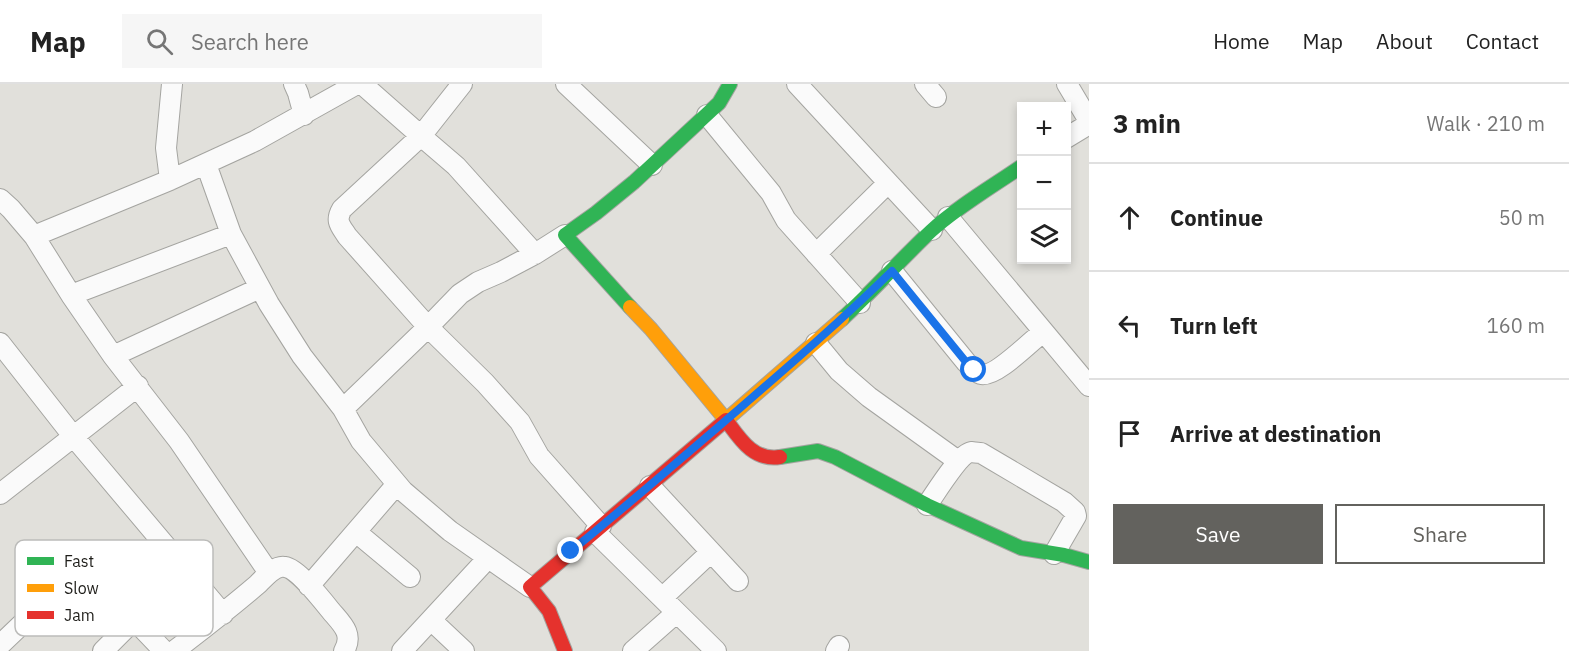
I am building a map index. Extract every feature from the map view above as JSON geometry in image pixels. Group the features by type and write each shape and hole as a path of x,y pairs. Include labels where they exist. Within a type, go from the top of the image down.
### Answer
{"street":[{"path":"170,180 166,148 171,84"},
{"path":"294,84 304,115"},
{"path":"34,236 170,180 255,141 357,84"},
{"path":"362,84 456,166 535,254"},
{"path":"462,84 421,136 342,209 338,222 347,236 428,327 485,383 520,422 539,456 598,529 676,613 716,651"},
{"path":"343,409 460,294 478,282 535,254 596,213 719,104 730,84"},
{"path":"796,84 932,230"},
{"path":"1066,84 1089,123 1071,135"},
{"path":"575,87 652,165"},
{"path":"706,115 771,193 786,220 860,303"},
{"path":"206,164 231,234 260,288 302,356 343,409 361,441 403,491 450,531 530,587 549,611 565,651"},
{"path":"530,587 816,343 860,303 932,230 1017,169"},
{"path":"816,254 888,183"},
{"path":"0,199 34,236 113,356 179,441 269,573"},
{"path":"948,217 1089,386"},
{"path":"71,295 231,234"},
{"path":"565,235 651,329 741,440 762,457 774,458 818,451 835,457 927,505 1021,548 1089,562"},
{"path":"892,271 966,362 980,374 988,374 998,369 1043,332"},
{"path":"113,356 260,288"},
{"path":"0,343 73,436 161,540"},
{"path":"816,343 839,370 869,397 958,461"},
{"path":"0,494 138,386"},
{"path":"927,505 958,461 971,452 981,453 1075,512 1076,516 1054,554"},
{"path":"309,586 397,484"},
{"path":"650,486 738,581"},
{"path":"356,532 410,577"},
{"path":"662,598 711,552"},
{"path":"402,651 488,558"},
{"path":"213,622 269,573 279,567 285,567 292,570 309,586 346,631 349,641 344,651"},
{"path":"213,602 223,614"},
{"path":"633,651 676,613"},
{"path":"431,620 464,651"},
{"path":"0,645 15,631"},
{"path":"103,651 118,636"},
{"path":"149,636 164,651"},
{"path":"174,651 194,636"}],"traffic: fast":[{"path":"630,307 565,235 634,182 719,103 730,84"},
{"path":"842,319 941,222 1017,169"},
{"path":"780,457 818,451 835,457 927,505 1021,548 1064,555 1089,562"}],"traffic: slow":[{"path":"630,307 726,420 842,319"}],"traffic: jam":[{"path":"565,651 549,611 530,587 726,420 742,441 755,452 762,456 780,457"}],"route":[{"path":"571,551 816,343 892,271 974,370"}]}
